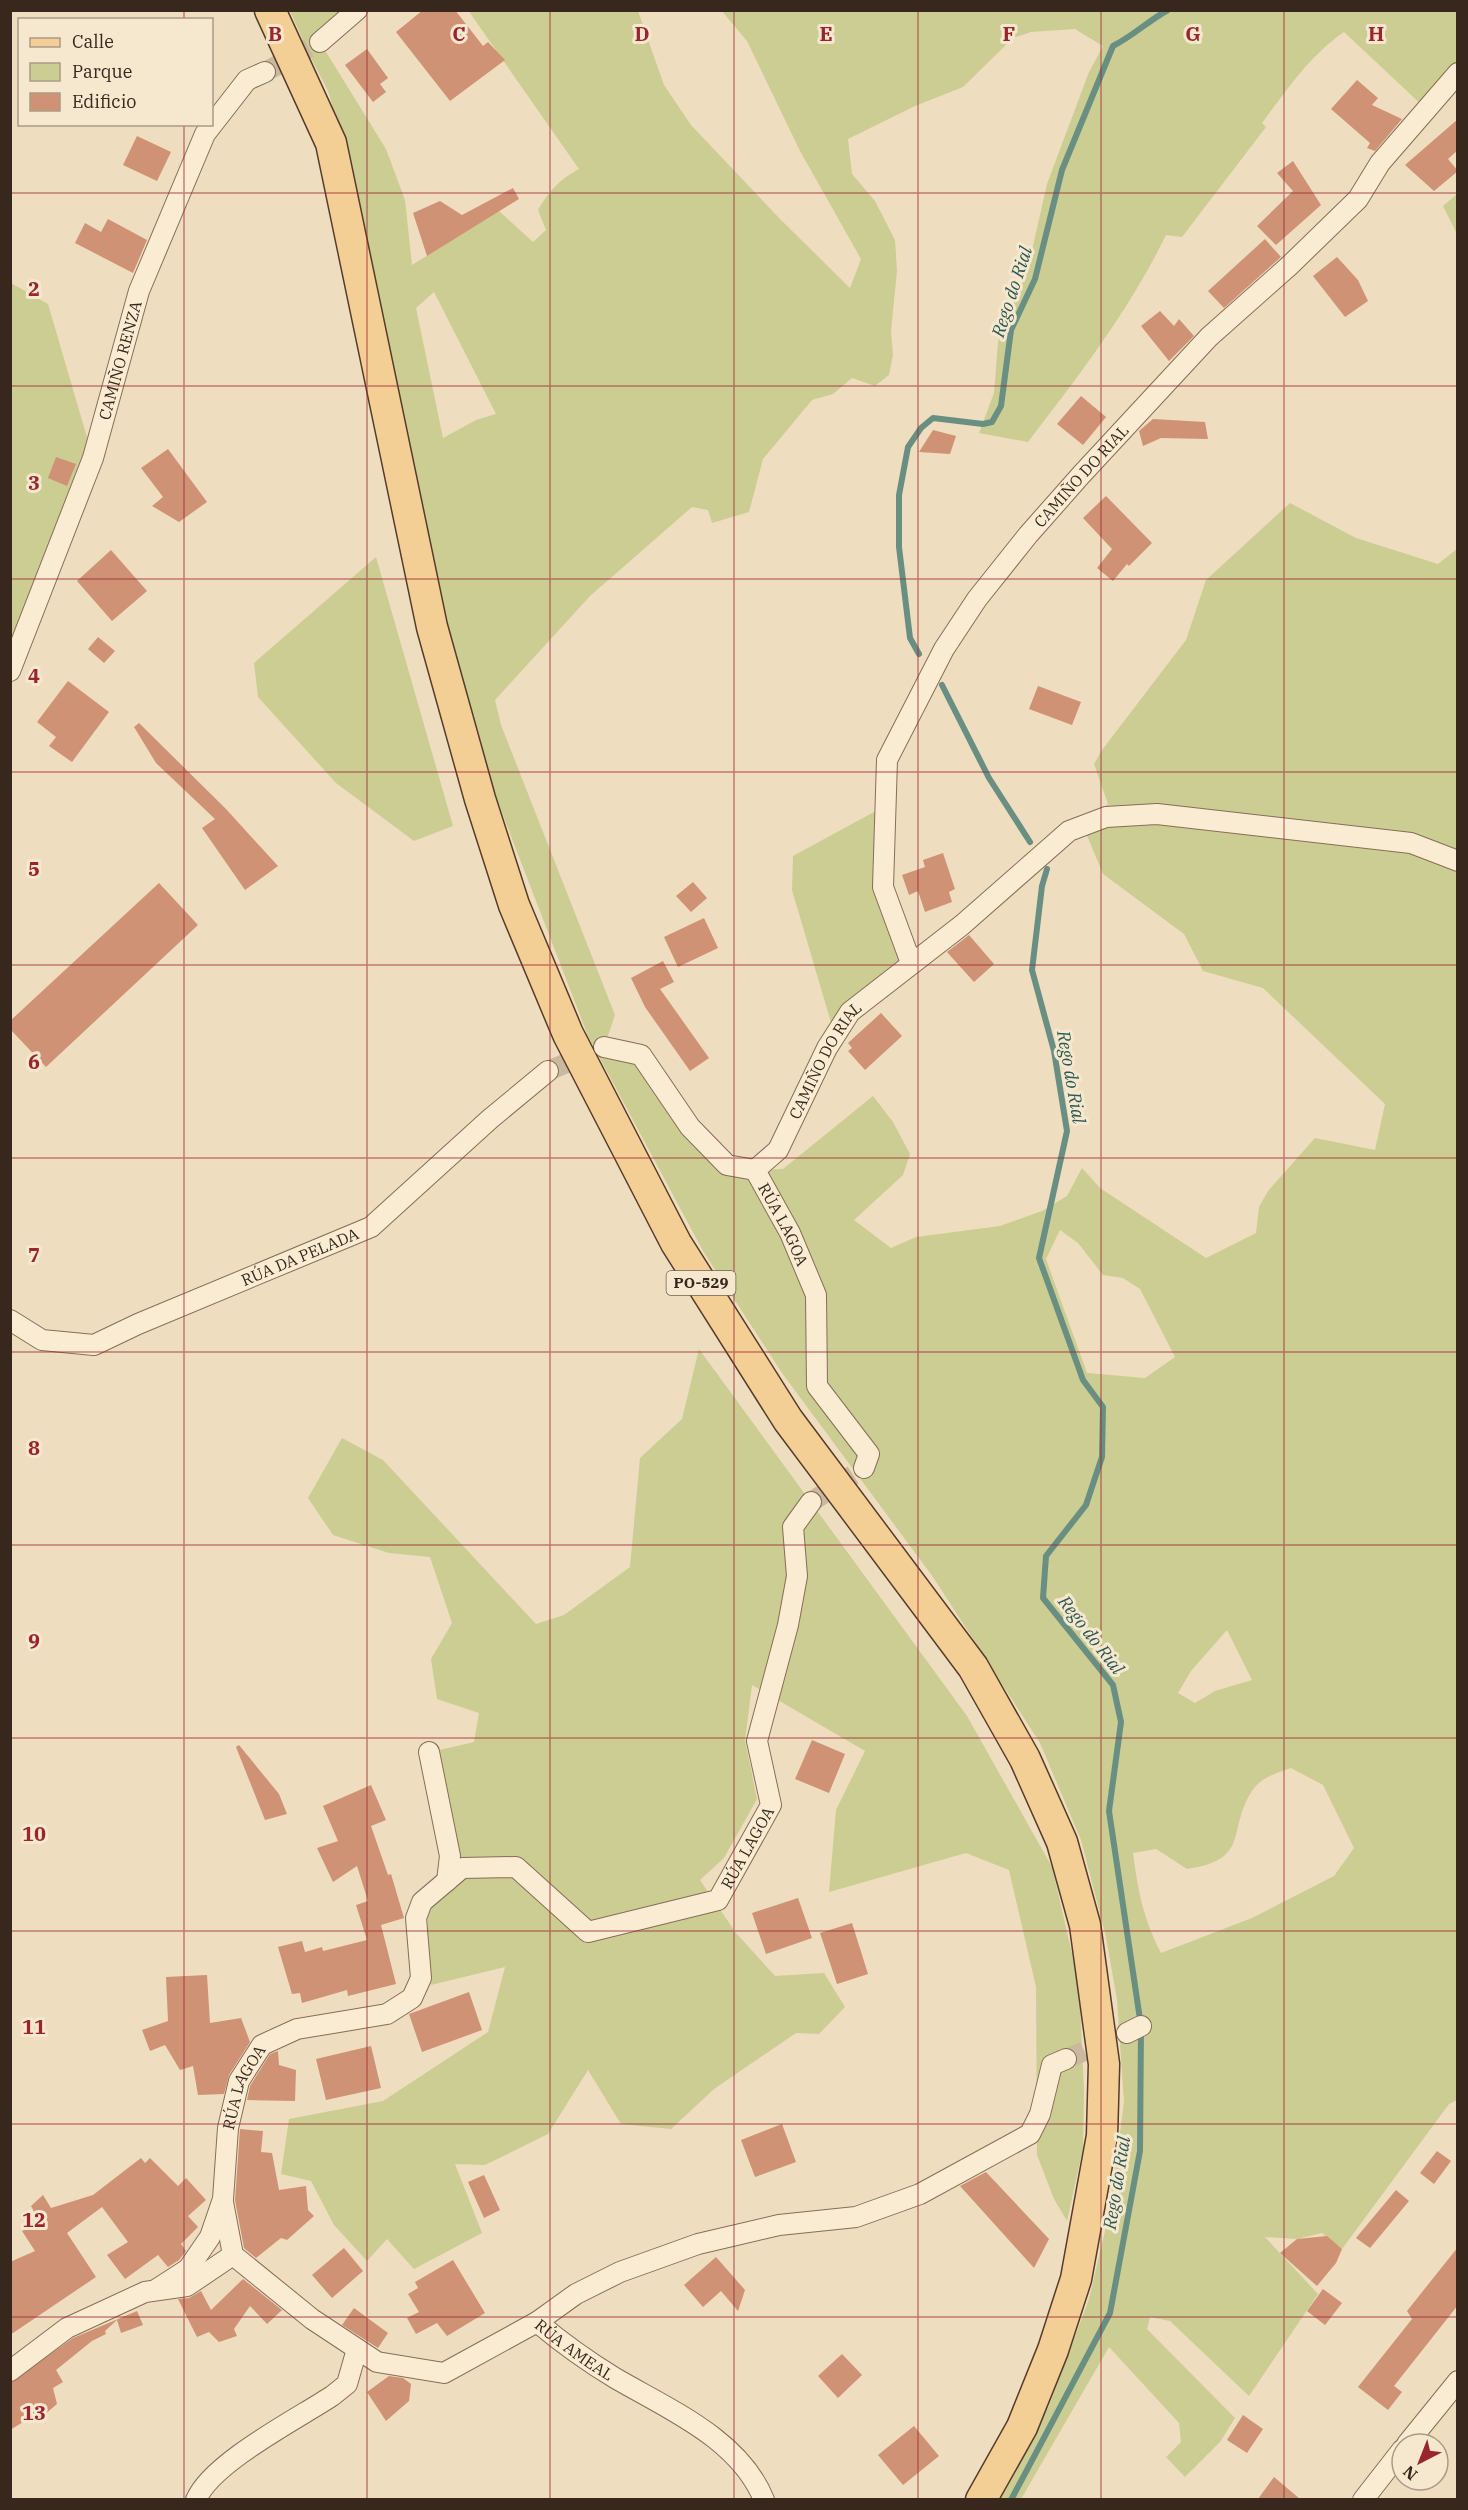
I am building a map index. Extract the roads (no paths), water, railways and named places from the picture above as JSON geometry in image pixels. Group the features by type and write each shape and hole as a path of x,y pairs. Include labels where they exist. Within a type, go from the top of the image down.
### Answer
{"main road":[{"name":"PO-529","path":"270,10 331,143 432,627 480,799 514,905 568,1034 676,1243 788,1420 973,1666 1025,1759 1065,1853 1085,1925 1104,2064 1102,2136 1076,2279 1053,2350 1022,2427 981,2499"}],"street":[{"path":"320,42 357,10"},
{"name":"CAMIÑO RENZA","path":"213,124 247,80 265,72"},
{"name":"CAMIÑO DO RIAL","path":"911,963 883,887 887,760 944,649 977,600 1074,483 1209,337 1289,266 1358,199 1380,163 1458,73"},
{"name":"CAMIÑO RENZA","path":"10,671 93,458 139,291 205,134 211,126"},
{"name":"CAMIÑO DO RIAL","path":"755,1170 778,1150 826,1048 850,1012 962,925 1069,831 1106,817 1157,813 1411,843 1458,861"},
{"name":"RÚA LAGOA","path":"604,1047 641,1055 690,1127 727,1165 755,1170 790,1233 816,1295 817,1386 869,1454 864,1468"},
{"name":"RÚA DA PELADA","path":"10,1320 42,1340 94,1345 138,1324 371,1227 490,1119 548,1071"},
{"name":"RÚA LAGOA","path":"10,2371 67,2328 157,2289 192,2263 210,2236 223,2199 228,2128 239,2082 262,2044 297,2030 387,2014 412,1998 421,1978 416,1918 422,1902 462,1868 516,1868 588,1932 718,1900 771,1805 757,1741 788,1625 797,1576 793,1527 811,1502"},
{"path":"429,1752 450,1856 447,1881"},
{"path":"537,2322 576,2294 620,2272 698,2244 779,2225 856,2217 920,2194 1030,2134 1040,2114 1052,2066 1066,2059"},
{"path":"223,2199 233,2255"},
{"name":"RÚA LAGOA","path":"157,2289 187,2286 233,2255"},
{"name":"RÚA AMEAL","path":"233,2255 312,2319 376,2362 444,2373 537,2322 566,2347 705,2429 756,2479 764,2499"},
{"path":"196,2499 201,2488 226,2463 332,2396 347,2384 357,2349"},
{"path":"1417,2432 1458,2381"},
{"path":"1363,2499 1390,2465"}],"waterway":[{"name":"Rego do Rial","path":"919,654 910,638 899,547 899,495 908,447 921,428 933,418 983,424 992,422 1001,406 1011,330 1035,279 1062,170 1113,46 1168,10"},
{"name":"Rego do Rial","path":"942,685 989,778 1030,842"},
{"name":"Rego do Rial","path":"1011,2500 1110,2313 1140,2151 1141,2026 1109,1811 1121,1722 1113,1685 1043,1598 1046,1556 1086,1505 1102,1457 1103,1407 1083,1380 1039,1258 1067,1131 1054,1051 1032,970 1042,886 1047,869"}],"tunnel":[{"path":"265,72 320,42"},
{"path":"548,1071 604,1047"},
{"path":"811,1502 864,1468"},
{"path":"1066,2059 1110,2040"}]}
